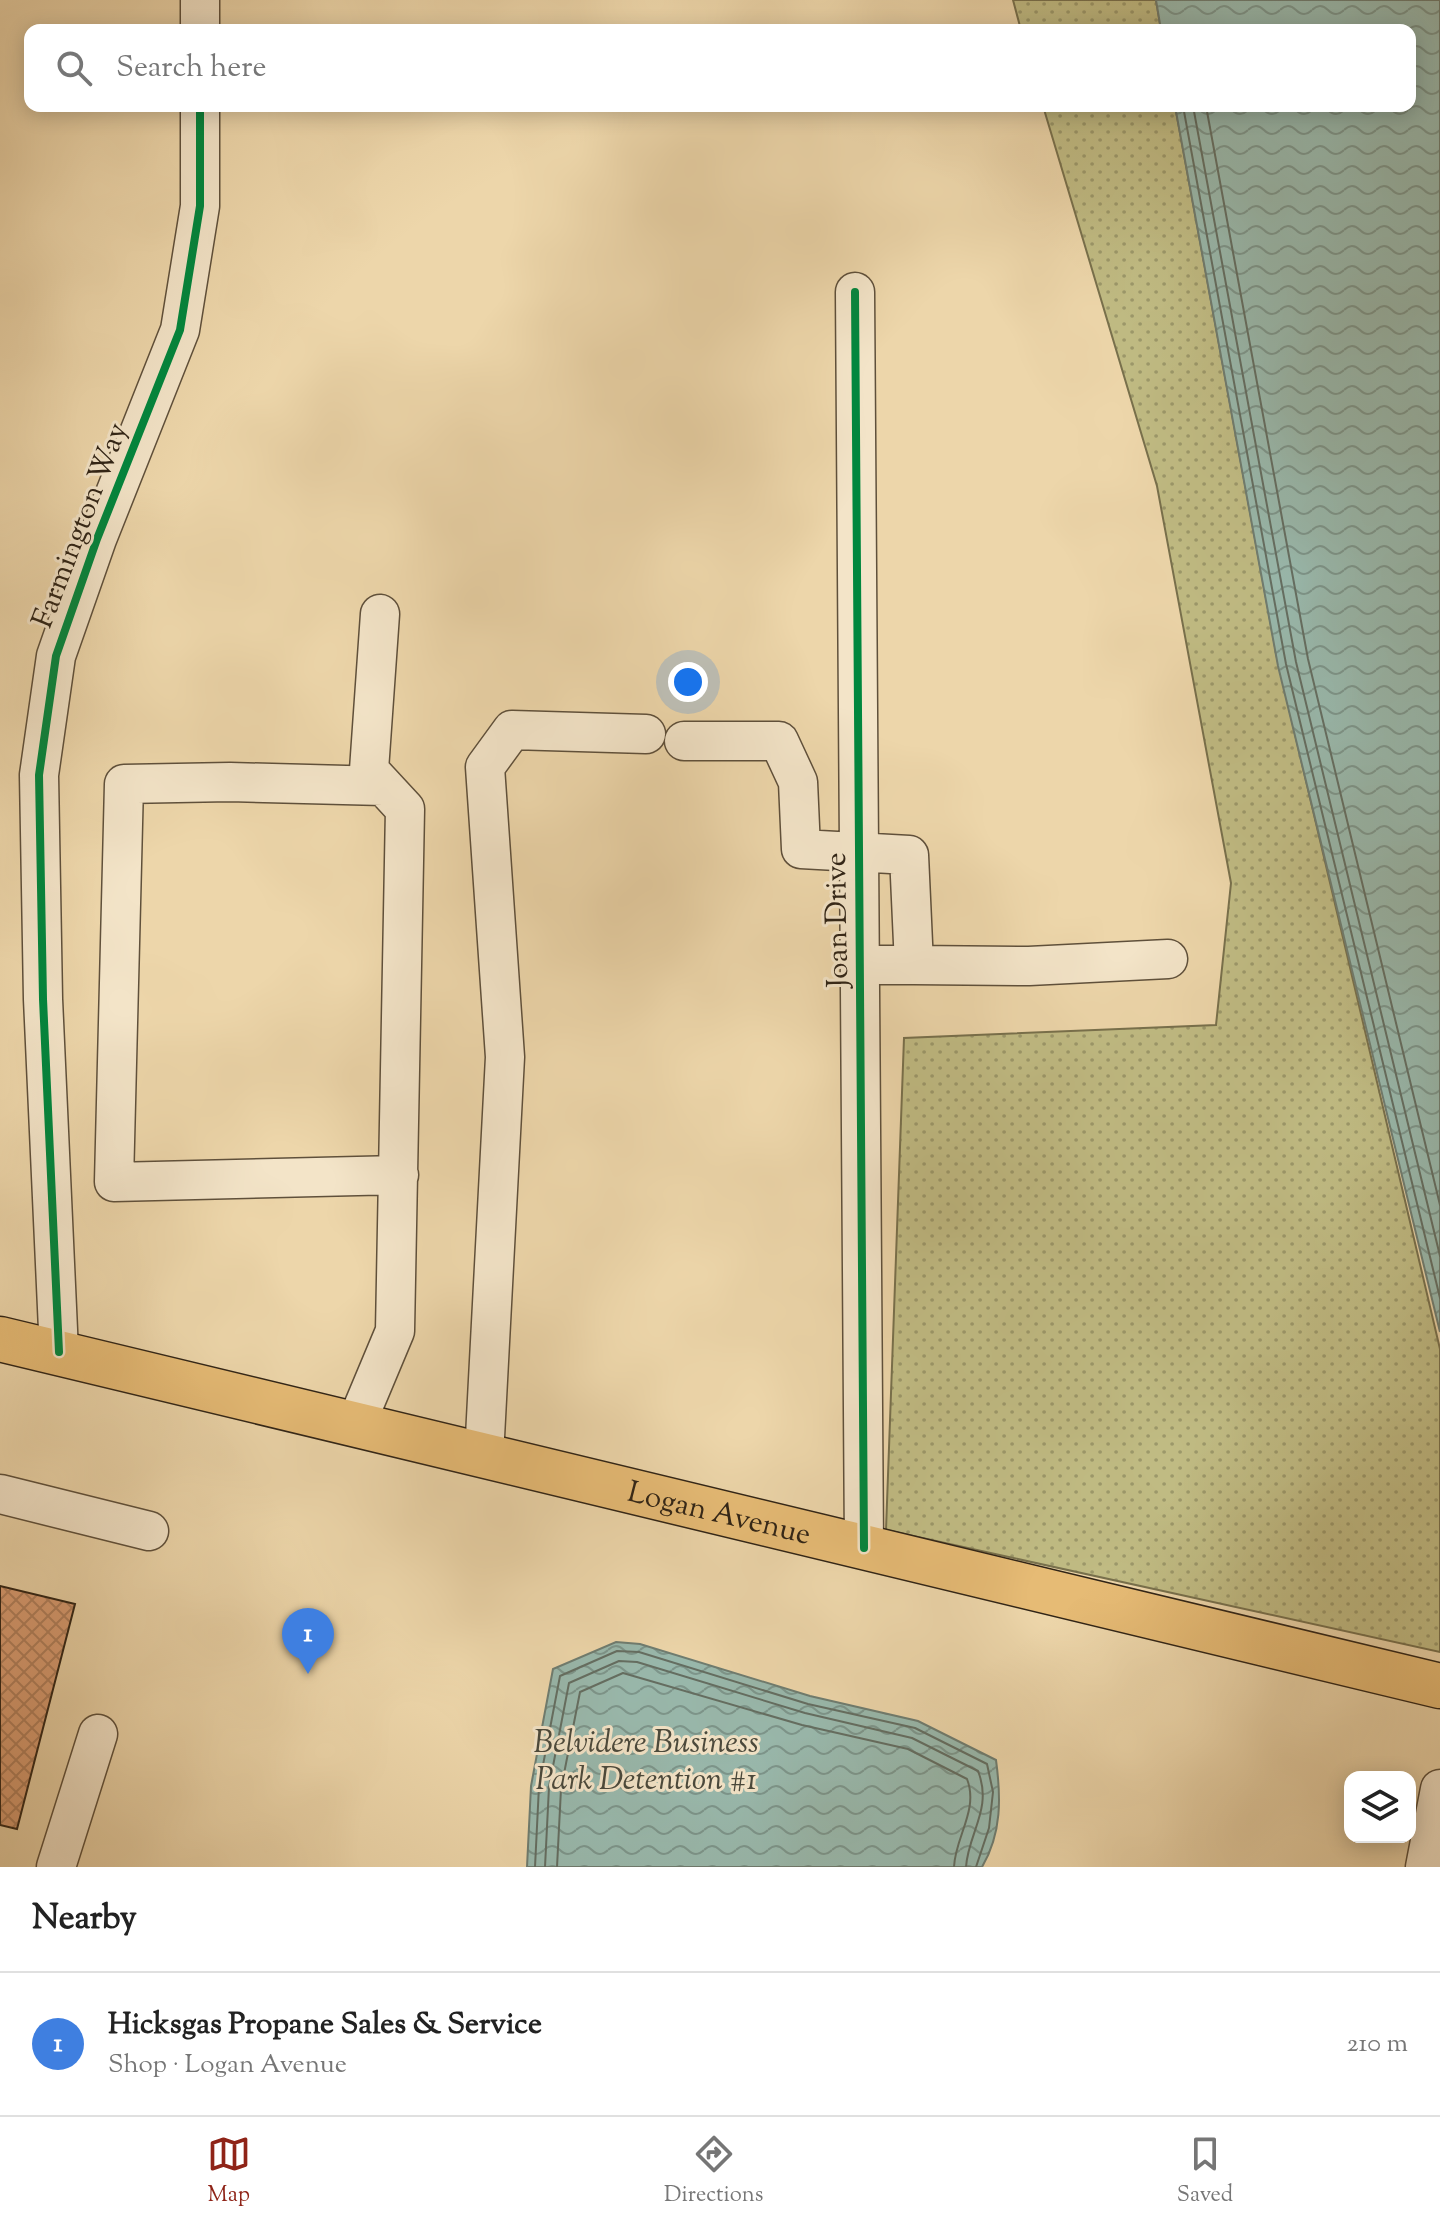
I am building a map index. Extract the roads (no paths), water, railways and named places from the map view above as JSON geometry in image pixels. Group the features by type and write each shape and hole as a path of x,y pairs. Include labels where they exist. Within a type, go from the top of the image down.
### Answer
{"main road":[{"name":"Logan Avenue","path":"0,1339 1440,1686"}],"street":[{"path":"200,0 200,24"},
{"name":"Farmington Way","path":"59,1352 43,999 39,775 56,656 97,539 180,330 200,206 200,112"},
{"name":"Joan Drive","path":"855,292 864,1548"},
{"path":"356,1424 395,1331 405,809 369,770 380,614"},
{"path":"484,1456 505,1057 485,767 512,730 646,734"},
{"path":"684,741 779,741 798,782 801,849 909,855 914,965"},
{"path":"383,786 230,782 124,784 114,1182 399,1175"},
{"path":"861,965 1029,966 1168,959"},
{"path":"0,1494 149,1531"},
{"path":"56,1867 98,1734"},
{"path":"1425,1867 1440,1789"}],"water":[{"path":"1156,0 1440,0 1440,1332 1278,666 1176,112 1416,112 1416,24 1160,24"},
{"name":"Belvidere Business Park Detention #1","path":"616,1642 640,1644 810,1696 918,1721 996,1760 999,1788 997,1828 982,1867 527,1867 531,1786 553,1669"}],"place":[{"name":"Hicksgas Propane Sales & Service","path":"308,1674"}]}
